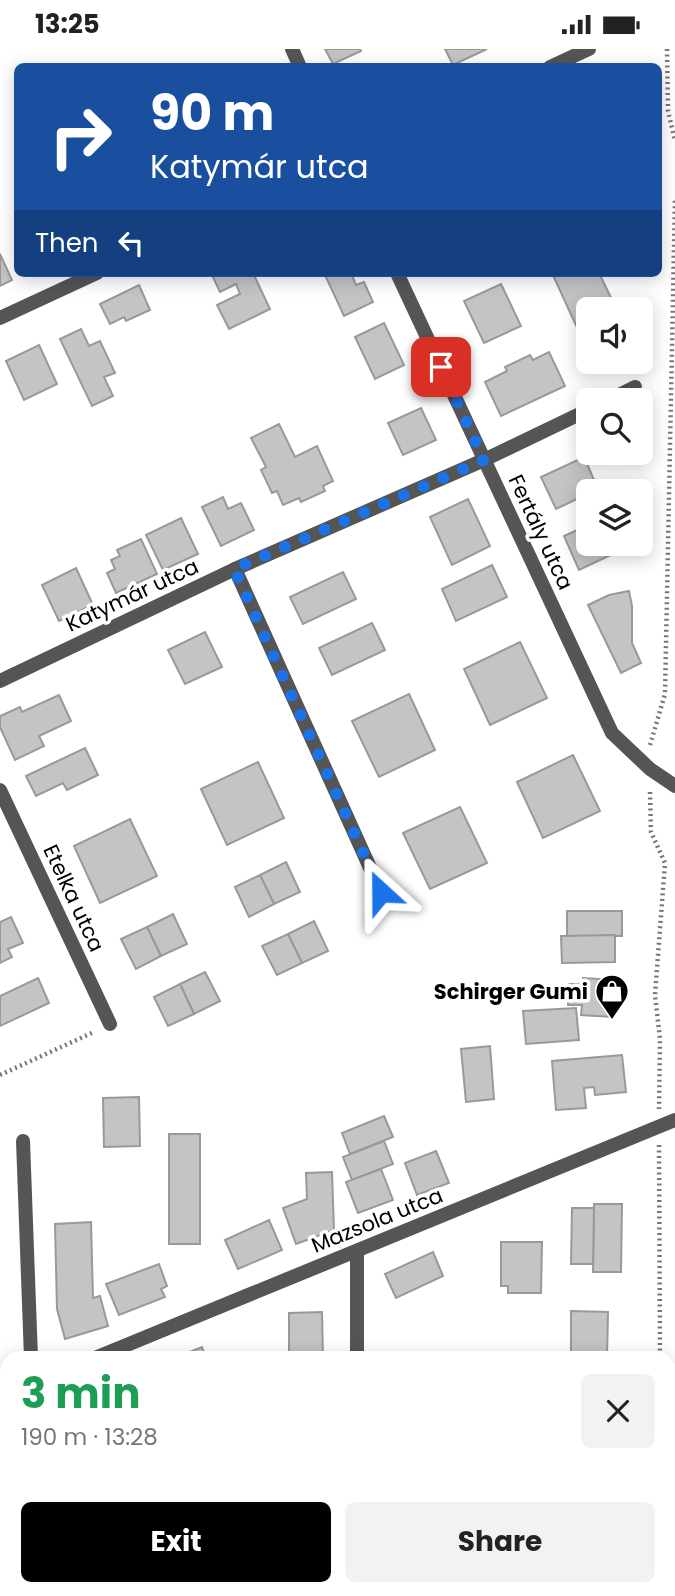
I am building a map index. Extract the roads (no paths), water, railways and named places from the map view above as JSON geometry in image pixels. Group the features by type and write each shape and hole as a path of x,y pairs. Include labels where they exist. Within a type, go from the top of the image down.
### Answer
{"street":[{"path":"559,63 589,49"},
{"path":"0,318 88,277"},
{"name":"Fertály utca","path":"399,277 612,733 650,769 675,786"},
{"name":"Katymár utca","path":"0,681 234,569 484,460 576,416"},
{"path":"234,569 381,892"},
{"name":"Etelka utca","path":"0,790 110,1024"},
{"name":"Mazsola utca","path":"112,1351 675,1120"},
{"path":"23,1140 31,1351"},
{"path":"357,1251 357,1351"}],"place":[{"name":"Schirger Gumi","path":"612,1021"}]}
